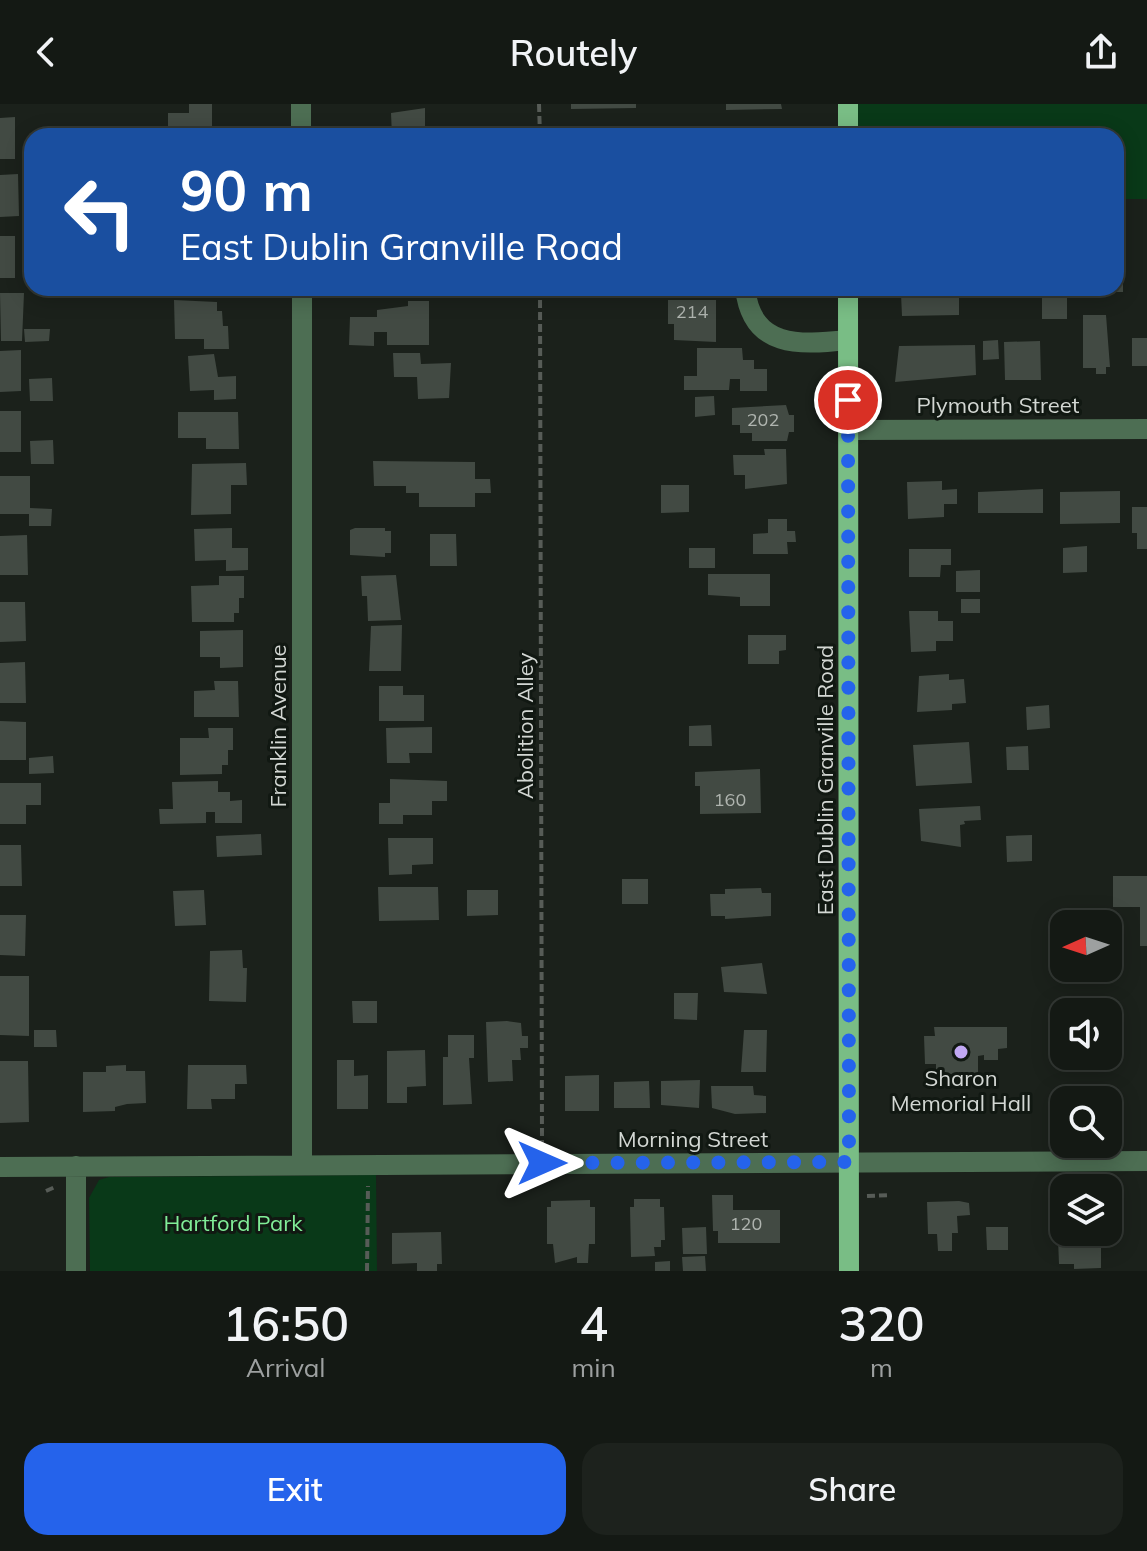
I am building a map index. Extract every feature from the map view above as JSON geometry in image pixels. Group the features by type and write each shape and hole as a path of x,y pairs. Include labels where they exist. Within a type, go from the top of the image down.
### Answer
{"main road":[{"path":"848,104 848,128"},
{"name":"East Dublin Granville Road","path":"848,296 849,1271"}],"street":[{"path":"301,104 301,128"},
{"name":"Franklin Avenue","path":"302,296 302,1164"},
{"path":"746,296 758,327 767,332 798,344 848,340"},
{"name":"Plymouth Street","path":"848,430 1147,429"},
{"name":"Morning Street","path":"0,1167 1147,1161"},
{"path":"76,1166 76,1271"}],"path":[{"path":"539,104 540,128"},
{"name":"Abolition Alley","path":"540,296 542,1163"},
{"path":"367,1271 368,1164"},
{"path":"865,1196 890,1195"}],"green space":[{"path":"849,104 1147,104 1147,199 1124,199 1124,128 849,128"},
{"name":"Hartford Park","path":"376,1175 377,1271 90,1271 89,1198 99,1180 109,1177"}],"building":[{"path":"189,104 212,104 212,128 168,128 168,113 189,113"},
{"path":"571,104 636,104 636,108 571,109"},
{"path":"726,104 781,104 782,109 726,110"},
{"path":"425,108 425,128 392,128 391,113"},
{"path":"15,117 15,159 0,159 0,118"},
{"path":"18,174 19,216 0,217 0,175"},
{"path":"0,236 15,236 15,278 0,278"},
{"path":"0,293 24,293 22,341 1,341"},
{"path":"901,296 959,296 959,315 902,316"},
{"path":"1042,296 1067,296 1067,319 1042,319"},
{"path":"174,300 217,302 217,311 222,311 223,326 228,326 229,349 204,349 204,339 175,339"},
{"path":"668,300 716,300 716,342 674,340 674,324 668,324"},
{"path":"408,301 429,301 429,345 387,345 387,332 374,332 374,346 349,345 350,317 377,317 377,310 408,306"},
{"path":"1083,315 1106,315 1110,367 1106,367 1106,374 1096,374 1096,368 1083,368"},
{"path":"24,329 50,329 49,341 25,342"},
{"path":"1132,338 1147,338 1147,366 1132,366"},
{"path":"998,340 999,359 983,360 983,341"},
{"path":"1040,341 1041,380 1005,380 1004,342"},
{"path":"975,345 976,375 895,382 899,346"},
{"path":"697,348 742,348 743,360 754,360 754,369 767,369 767,391 740,391 740,379 730,379 729,390 684,390 684,376 697,376"},
{"path":"21,350 21,391 0,392 0,351"},
{"path":"393,353 420,353 421,364 451,363 449,398 418,399 417,377 394,377"},
{"path":"214,354 218,377 236,376 236,399 214,400 214,390 190,391 188,356"},
{"path":"52,378 53,401 30,401 29,379"},
{"path":"714,396 715,415 695,417 695,397"},
{"path":"786,405 789,415 794,415 794,432 789,432 787,441 752,441 752,433 740,433 740,425 732,425 732,408"},
{"path":"0,411 21,411 21,452 0,452"},
{"path":"178,412 238,412 239,449 206,449 206,438 178,438"},
{"path":"53,440 54,464 31,464 30,441"},
{"path":"764,449 786,449 787,484 745,489 745,475 734,475 733,455 765,455"},
{"path":"373,461 475,462 475,479 490,479 491,493 475,493 475,507 419,507 419,493 406,493 406,486 374,486"},
{"path":"246,463 247,485 231,485 231,514 191,515 192,464"},
{"path":"0,476 30,476 30,508 52,509 51,526 29,526 29,514 0,514"},
{"path":"942,481 942,490 957,489 957,504 944,504 944,517 908,519 907,482"},
{"path":"661,485 689,485 689,512 661,513"},
{"path":"1043,489 1043,513 978,513 978,492"},
{"path":"1120,491 1120,523 1060,524 1060,492"},
{"path":"1132,507 1147,507 1147,549 1137,549 1137,533 1132,533"},
{"path":"768,519 787,519 787,531 795,531 796,542 787,542 788,554 753,554 753,534 768,533"},
{"path":"232,528 232,548 248,548 248,570 226,571 226,560 195,561 194,529"},
{"path":"385,528 385,531 391,531 391,553 385,553 385,557 350,555 350,530"},
{"path":"430,534 456,534 457,566 430,566"},
{"path":"27,535 28,575 0,575 0,536"},
{"path":"1087,546 1087,572 1063,573 1063,548"},
{"path":"689,548 715,548 715,568 689,568"},
{"path":"909,549 951,549 951,565 941,565 940,577 909,577"},
{"path":"980,570 980,592 956,592 956,571"},
{"path":"708,574 770,574 770,606 740,606 740,597 708,595"},
{"path":"396,575 401,620 368,621 367,596 362,596 361,576"},
{"path":"219,576 244,576 244,598 239,598 239,613 234,613 234,622 192,622 191,586 219,585"},
{"path":"961,599 980,599 980,613 961,613"},
{"path":"0,602 25,602 26,641 0,642"},
{"path":"909,611 938,611 938,621 953,621 953,641 936,641 936,651 911,652"},
{"path":"402,625 401,671 369,671 371,626"},
{"path":"243,630 243,667 220,668 220,657 200,657 200,631"},
{"path":"748,635 786,635 786,650 779,651 779,664 748,664"},
{"path":"25,662 26,703 0,703 0,663"},
{"path":"949,674 949,680 964,679 966,703 952,704 952,710 917,712 919,676"},
{"path":"214,681 238,681 239,717 194,717 194,691 215,690"},
{"path":"379,686 403,686 403,695 424,695 424,721 379,721"},
{"path":"1049,705 1050,728 1027,730 1026,707"},
{"path":"0,721 26,722 26,760 0,760"},
{"path":"711,725 712,746 689,746 689,726"},
{"path":"432,727 432,753 409,753 410,763 387,763 386,728"},
{"path":"208,728 233,728 233,750 228,750 228,765 222,765 222,774 180,775 180,738 209,738"},
{"path":"969,742 972,783 916,786 913,745"},
{"path":"1028,746 1029,770 1007,770 1006,747"},
{"path":"53,756 54,773 29,774 29,758"},
{"path":"760,769 761,813 700,814 700,786 695,786 695,772"},
{"path":"390,779 447,781 447,801 432,801 432,815 403,815 403,824 379,824 379,803 390,803"},
{"path":"218,781 218,792 230,792 230,801 242,800 242,823 215,823 215,812 206,812 206,823 160,824 159,809 173,809 172,782"},
{"path":"0,783 41,783 41,805 26,805 26,824 0,824"},
{"path":"980,806 981,820 964,821 965,824 960,825 961,847 921,841 919,809"},
{"path":"261,834 262,855 217,857 216,836"},
{"path":"1032,835 1032,861 1007,862 1006,836"},
{"path":"388,838 433,838 433,864 412,865 412,874 389,875"},
{"path":"0,845 21,845 22,886 0,886"},
{"path":"1113,876 1147,876 1147,946 1140,946 1140,907 1113,907"},
{"path":"622,879 648,879 648,904 622,904"},
{"path":"378,887 438,887 439,920 379,921"},
{"path":"761,888 762,893 771,893 771,916 725,919 725,916 711,916 710,894 725,894 725,889"},
{"path":"204,890 206,925 175,926 173,891"},
{"path":"467,890 498,890 498,915 467,916"},
{"path":"0,915 26,915 25,956 0,955"},
{"path":"242,950 243,968 247,968 246,1002 209,1001 210,951"},
{"path":"762,963 767,994 724,992 721,967"},
{"path":"0,976 29,976 29,1036 0,1035"},
{"path":"674,993 698,993 697,1020 674,1019"},
{"path":"352,1001 377,1001 377,1023 353,1023"},
{"path":"486,1022 521,1023 522,1036 528,1036 528,1048 520,1048 521,1060 512,1060 513,1081 488,1082"},
{"name":"Sharon Memorial Hall","path":"934,1027 1007,1027 1007,1048 998,1049 998,1060 984,1060 984,1055 978,1056 978,1074 936,1075 936,1064 925,1064 924,1036 935,1036"},
{"path":"34,1030 56,1030 57,1047 34,1047"},
{"path":"744,1030 767,1030 766,1072 741,1072"},
{"path":"448,1035 474,1035 474,1058 469,1058 472,1104 443,1105 443,1057 448,1057"},
{"path":"425,1050 426,1086 407,1087 407,1103 387,1103 387,1051"},
{"path":"337,1060 354,1060 354,1076 368,1075 368,1109 337,1109"},
{"path":"0,1061 28,1061 29,1122 0,1123"},
{"path":"126,1065 126,1071 145,1071 146,1103 115,1107 115,1111 83,1112 83,1072 106,1072 106,1066"},
{"path":"188,1065 246,1065 247,1084 235,1084 235,1099 211,1099 212,1109 187,1109"},
{"path":"599,1075 599,1111 565,1111 565,1076"},
{"path":"700,1080 699,1108 661,1105 661,1081"},
{"path":"649,1081 650,1108 614,1108 614,1082"},
{"path":"711,1086 753,1086 754,1095 766,1096 766,1113 735,1114 712,1108"},
{"path":"712,1195 733,1195 733,1210 780,1210 780,1243 718,1243 718,1231 713,1231"},
{"path":"634,1199 660,1199 660,1207 664,1207 665,1240 661,1240 661,1247 654,1247 655,1256 631,1257 630,1207 634,1207"},
{"path":"590,1200 590,1207 595,1207 595,1244 589,1244 588,1263 577,1263 577,1257 555,1263 553,1244 547,1244 547,1207 551,1207 551,1201"},
{"path":"927,1202 969,1203 970,1215 957,1216 958,1233 952,1233 952,1251 938,1251 937,1234 928,1234"},
{"path":"706,1227 707,1254 683,1254 682,1228"},
{"path":"986,1227 1008,1227 1008,1250 987,1250"},
{"path":"441,1232 442,1264 437,1264 437,1271 417,1271 417,1263 392,1264 392,1233"},
{"path":"1058,1246 1101,1246 1101,1268 1074,1269 1074,1264 1059,1264"},
{"path":"705,1256 706,1271 683,1271 682,1257"},
{"path":"670,1261 670,1271 655,1271 655,1262"}],"place":[{"name":"Sharon Memorial Hall","path":"961,1052"}],"route":[{"path":"542,1163 849,1162 848,400"}]}
